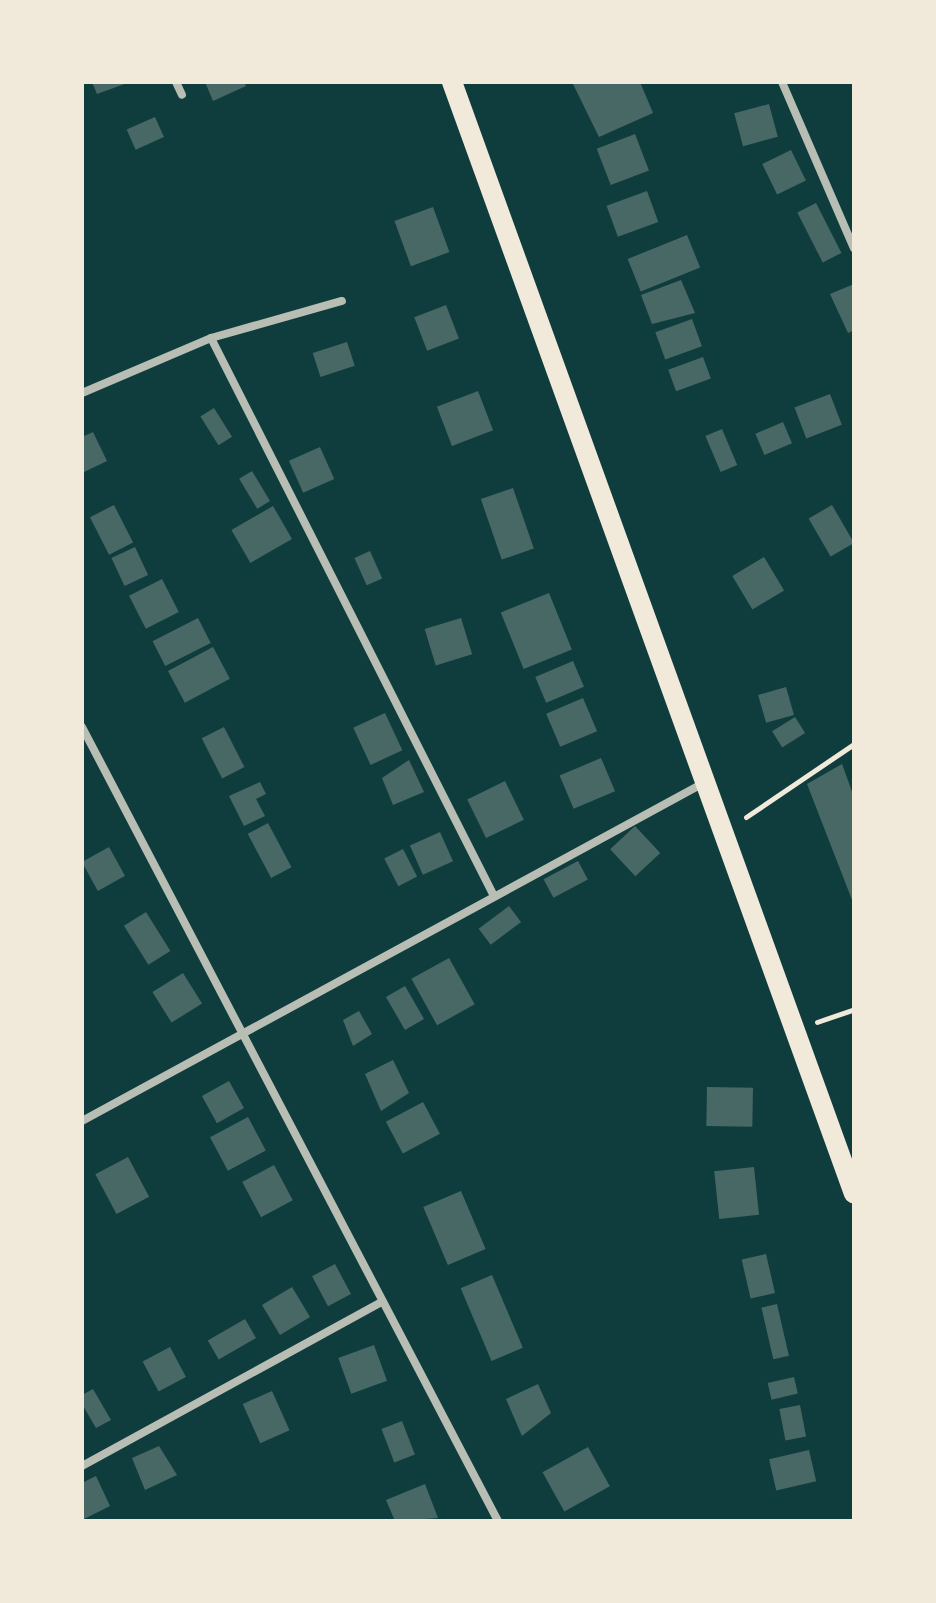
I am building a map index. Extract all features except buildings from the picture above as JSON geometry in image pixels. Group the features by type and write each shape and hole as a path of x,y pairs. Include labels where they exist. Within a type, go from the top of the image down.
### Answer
{"main road":[{"path":"452,82 720,834 854,1194"}],"street":[{"path":"176,82 182,95"},
{"path":"782,82 854,248"},
{"path":"82,393 211,338 342,301"},
{"path":"211,338 493,894"},
{"path":"82,727 498,1521"},
{"path":"82,1121 493,894 702,784"},
{"path":"82,1466 382,1302"}],"path":[{"path":"720,834 854,744"},
{"path":"793,1030 854,1009"}]}
